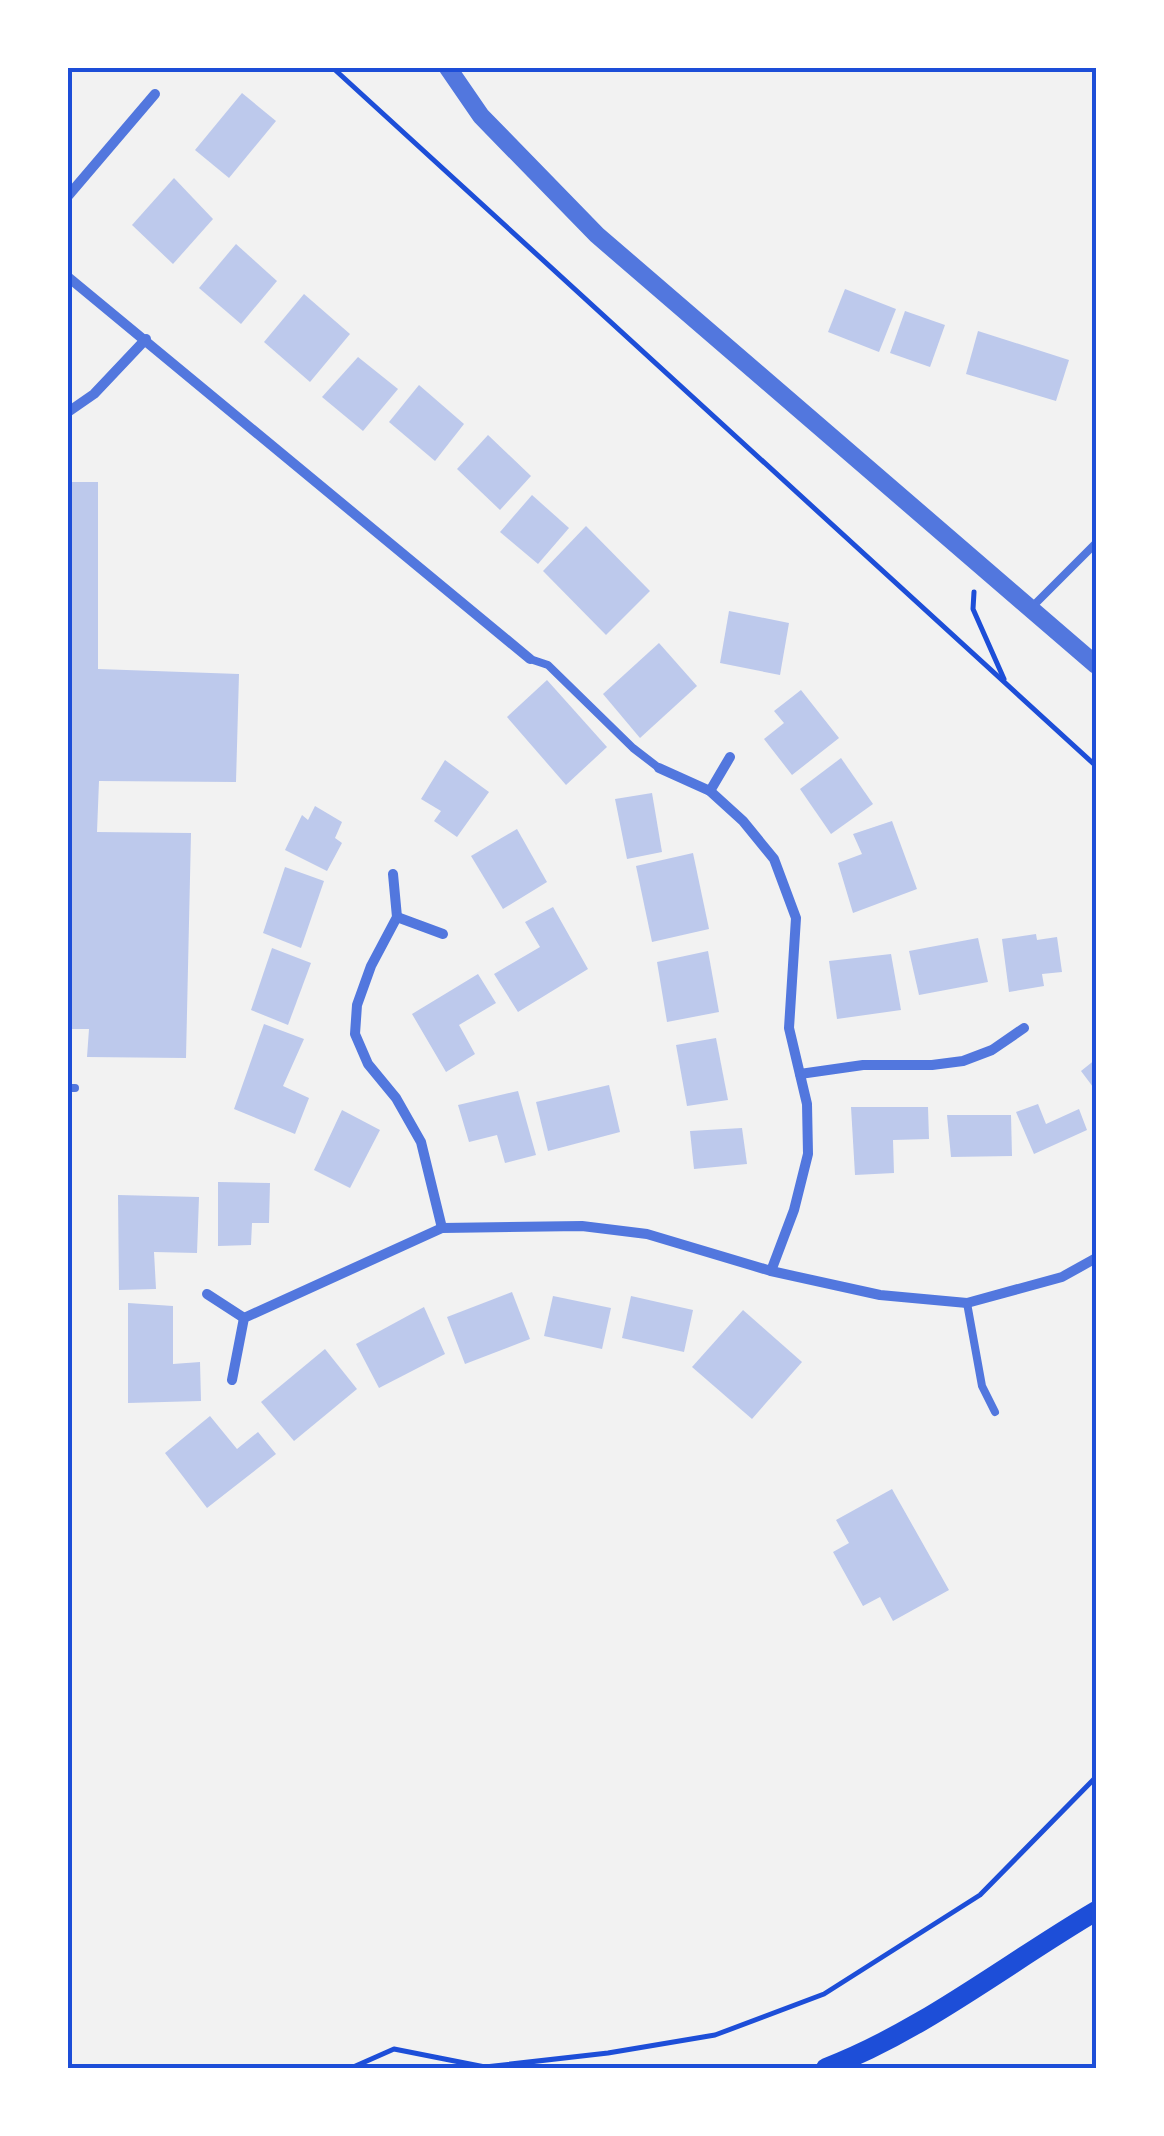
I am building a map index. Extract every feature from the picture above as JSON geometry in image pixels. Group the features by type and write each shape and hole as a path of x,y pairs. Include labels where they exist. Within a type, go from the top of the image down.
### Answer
{"main road":[{"path":"826,2068 924,2022 1096,1910"}],"street":[{"path":"448,68 481,116 597,235 1096,665"},
{"path":"68,196 155,94"},
{"path":"68,277 530,659"},
{"path":"68,412 94,394 146,339"},
{"path":"710,791 730,757"},
{"path":"659,768 710,791 743,821 774,859 796,918 789,1028 807,1104 808,1154 794,1210 771,1271"},
{"path":"392,874 397,918 371,966 358,1005 355,1034 368,1064 396,1098 421,1142 442,1228"},
{"path":"397,918 443,934"},
{"path":"800,1074 863,1065 963,1061 992,1050 1024,1028"},
{"path":"244,1318 442,1228 582,1226 647,1234 771,1271 880,1296 967,1303 1062,1277 1096,1258"},
{"path":"207,1294 244,1318"},
{"path":"232,1380 244,1318"}],"lane":[{"path":"1030,608 1096,542"},
{"path":"530,659 548,665 633,748 659,768"},
{"path":"967,1303 982,1386 995,1412"}],"path":[{"path":"332,68 1096,766"},
{"path":"968,554 974,582 973,609 1006,682"},
{"path":"351,2068 394,2049 485,2067 608,2053 715,2036 824,1994 980,1894 1096,1777"}],"building":[{"path":"242,93 276,121 229,178 195,150"},
{"path":"174,178 213,219 173,264 132,225"},
{"path":"236,244 277,281 241,324 199,288"},
{"path":"845,289 896,309 879,352 828,332"},
{"path":"304,294 350,334 310,382 264,342"},
{"path":"905,311 945,325 930,367 890,353"},
{"path":"978,331 1069,360 1056,401 966,374"},
{"path":"358,357 398,389 363,431 322,397"},
{"path":"419,385 464,424 435,461 389,422"},
{"path":"488,435 531,476 500,510 457,469"},
{"path":"68,482 98,482 98,669 239,674 236,782 99,781 97,832 191,833 186,1058 87,1057 89,1029 68,1029"},
{"path":"532,495 569,528 538,564 500,532"},
{"path":"586,526 650,591 606,635 543,571"},
{"path":"729,611 789,623 780,675 720,663"},
{"path":"659,643 697,686 640,738 603,694"},
{"path":"547,680 607,747 566,785 507,717"},
{"path":"801,690 839,738 792,775 764,739 784,723 774,711"},
{"path":"841,758 873,804 831,834 800,789"},
{"path":"445,760 489,792 457,837 434,821 441,811 421,799"},
{"path":"652,793 662,852 627,859 615,799"},
{"path":"315,806 342,822 335,838 342,843 327,871 285,850 302,815 308,820"},
{"path":"892,821 917,889 853,913 838,863 862,854 853,834"},
{"path":"517,829 547,882 503,909 471,856"},
{"path":"693,853 709,929 652,942 636,866"},
{"path":"285,867 324,881 301,948 263,933"},
{"path":"553,907 588,969 518,1012 494,974 540,947 525,922"},
{"path":"1036,934 1037,940 1057,937 1062,972 1042,974 1044,986 1009,992 1002,939"},
{"path":"978,938 988,982 919,995 909,951"},
{"path":"272,948 311,963 288,1025 251,1010"},
{"path":"708,951 719,1012 667,1022 657,962"},
{"path":"891,954 901,1010 837,1019 829,961"},
{"path":"478,974 496,1003 459,1025 475,1054 446,1072 412,1014"},
{"path":"264,1024 304,1039 283,1086 309,1098 295,1134 234,1109"},
{"path":"716,1038 728,1100 687,1106 676,1045"},
{"path":"1096,1059 1096,1091 1081,1071"},
{"path":"609,1085 620,1132 548,1151 536,1102"},
{"path":"518,1091 536,1155 505,1163 497,1135 469,1142 458,1105"},
{"path":"1038,1104 1046,1124 1079,1109 1087,1130 1034,1154 1016,1112"},
{"path":"851,1107 928,1107 929,1139 893,1140 894,1173 855,1175"},
{"path":"342,1110 380,1130 350,1188 314,1170"},
{"path":"947,1115 1011,1115 1012,1156 951,1157"},
{"path":"742,1128 747,1164 694,1169 690,1131"},
{"path":"218,1182 270,1183 269,1223 252,1223 251,1245 218,1246"},
{"path":"118,1195 199,1197 197,1253 154,1252 156,1289 119,1290"},
{"path":"512,1292 530,1339 465,1364 447,1317"},
{"path":"553,1296 611,1308 602,1349 544,1336"},
{"path":"631,1296 693,1310 684,1352 622,1338"},
{"path":"128,1303 173,1306 173,1364 200,1362 201,1401 128,1403"},
{"path":"424,1307 445,1354 379,1388 356,1344"},
{"path":"743,1310 802,1362 752,1419 692,1367"},
{"path":"325,1349 357,1389 294,1441 261,1402"},
{"path":"210,1416 237,1449 258,1432 276,1454 207,1508 165,1453"},
{"path":"892,1489 949,1590 893,1621 880,1597 863,1606 833,1552 849,1543 836,1520"}]}
